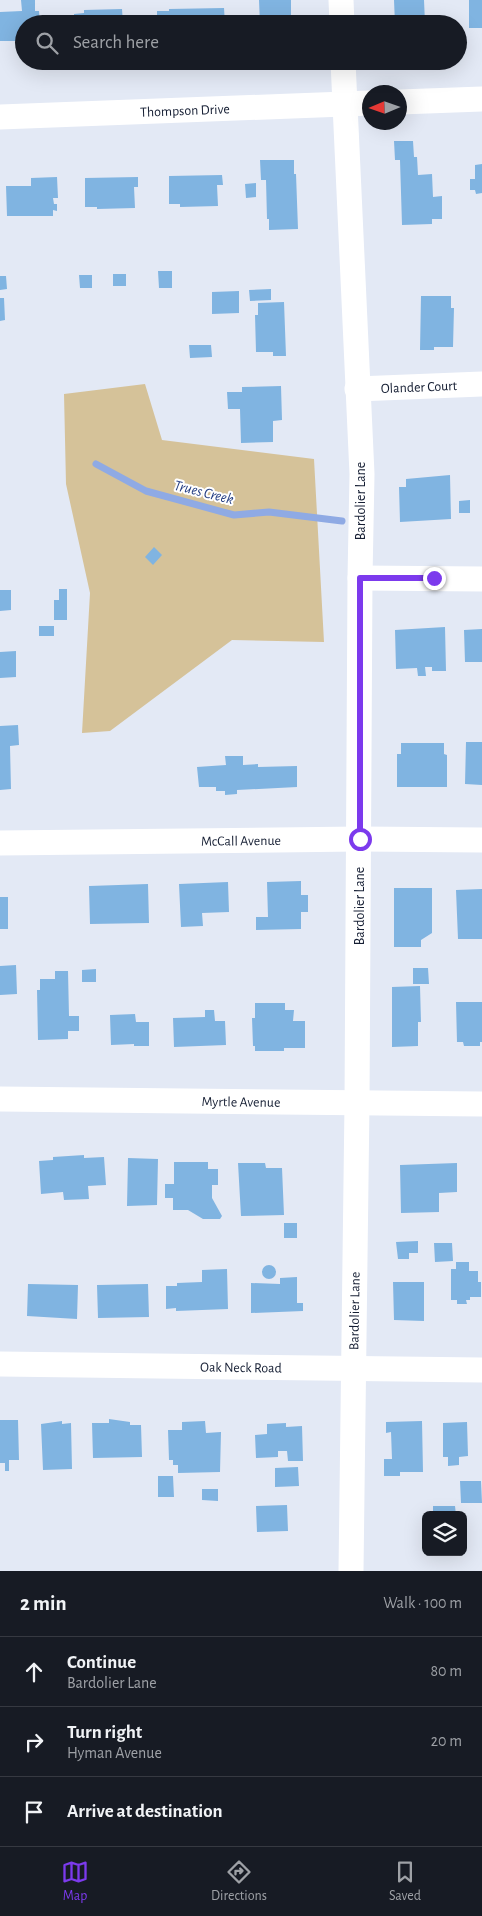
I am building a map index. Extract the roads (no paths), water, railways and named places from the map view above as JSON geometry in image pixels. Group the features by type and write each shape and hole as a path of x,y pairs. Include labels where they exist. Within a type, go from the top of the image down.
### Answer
{"street":[{"path":"341,0 342,15"},
{"name":"Bardolier Lane","path":"343,70 362,474 358,1103 351,1571"},
{"path":"407,102 482,99"},
{"name":"Thompson Drive","path":"0,117 362,103"},
{"name":"Olander Court","path":"357,389 482,384"},
{"path":"360,578 482,579"},
{"name":"McCall Avenue","path":"0,842 360,839 482,840"},
{"name":"Myrtle Avenue","path":"0,1099 482,1104"},
{"name":"Oak Neck Road","path":"0,1364 482,1370"}],"waterway":[{"name":"Trues Creek","path":"96,464 146,491 234,515 269,512 342,521"}]}
